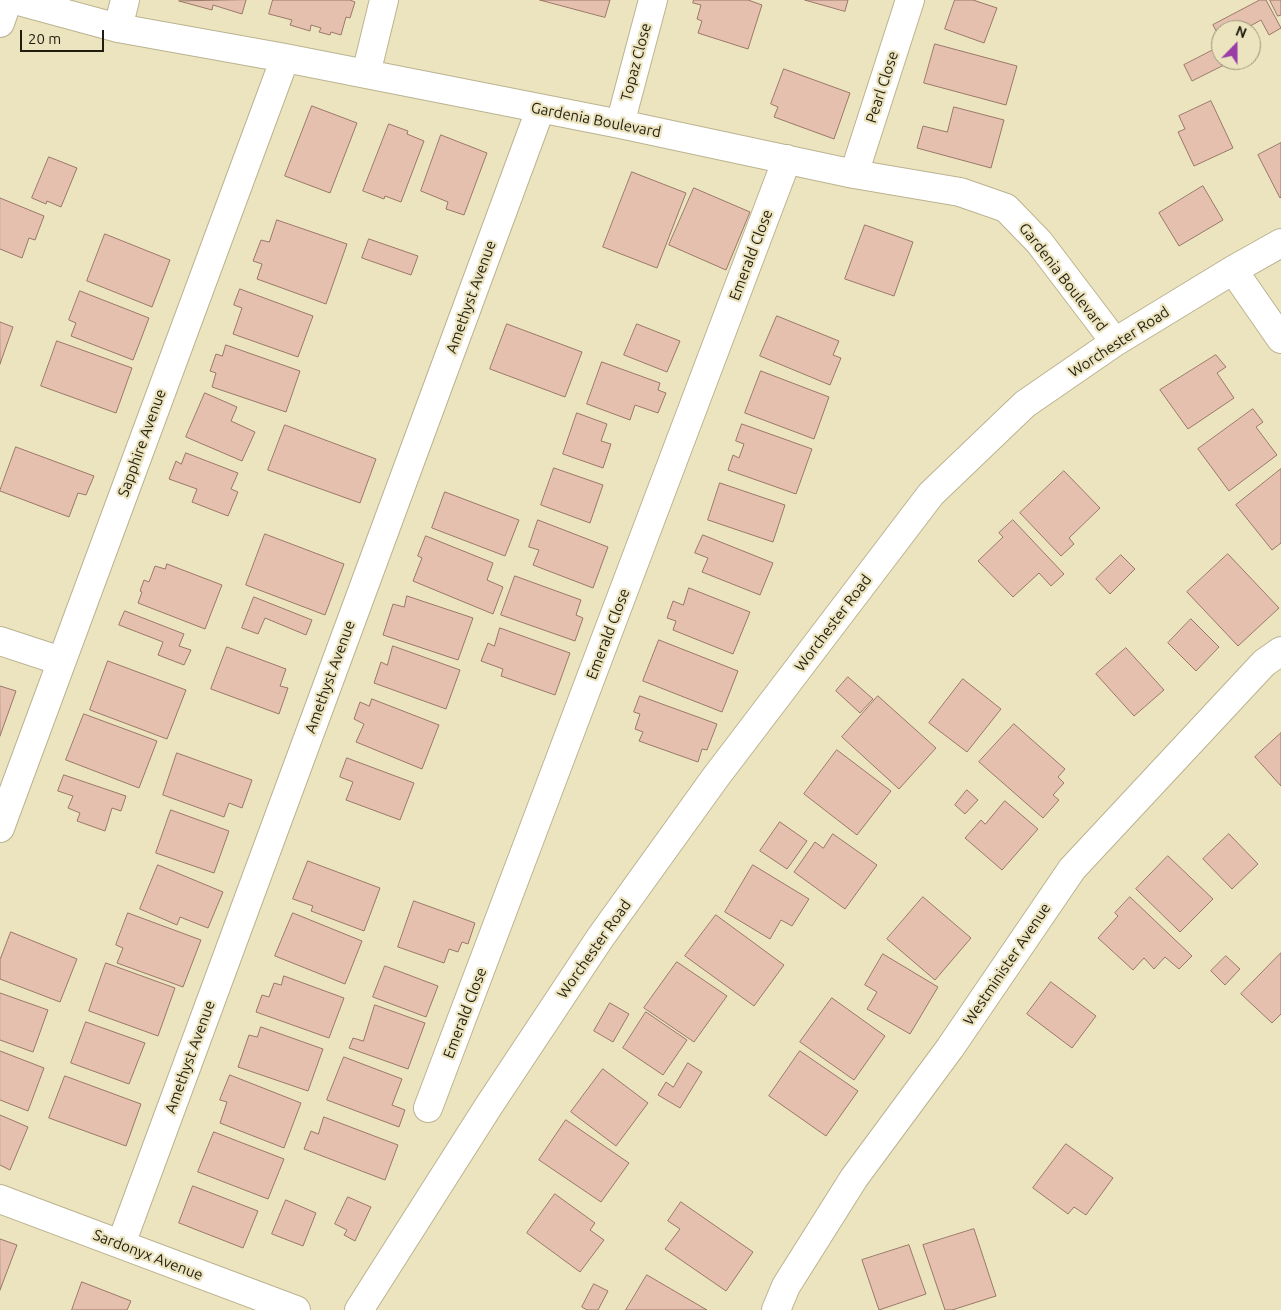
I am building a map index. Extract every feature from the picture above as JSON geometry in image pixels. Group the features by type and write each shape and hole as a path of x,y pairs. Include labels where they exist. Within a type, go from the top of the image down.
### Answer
{"street":[{"path":"0,23 8,0"},
{"name":"Gardenia Boulevard","path":"16,0 118,28 285,58 540,110 620,124 854,174 960,192 1006,208 1039,242 1115,342"},
{"path":"118,28 126,0"},
{"path":"366,74 384,0"},
{"name":"Topaz Close","path":"620,124 653,0"},
{"name":"Pearl Close","path":"854,174 910,0"},
{"name":"Sapphire Avenue","path":"0,828 285,58"},
{"name":"Amethyst Avenue","path":"121,1244 540,110"},
{"name":"Emerald Close","path":"428,1108 787,159"},
{"name":"Worchester Road","path":"359,1310 488,1107 600,938 715,778 930,494 1025,404 1115,342 1281,243"},
{"path":"1233,270 1281,339"},
{"path":"0,641 61,661"},
{"name":"Westminister Avenue","path":"776,1310 786,1286 854,1178 950,1048 1072,869 1264,663 1281,651"},
{"name":"Sardonyx Avenue","path":"0,1199 296,1310"}],"building":[{"path":"246,0 242,14 213,5 212,10 179,1"},
{"path":"273,0 350,0 355,2 350,18 346,17 341,35 331,32 330,35 319,32 321,28 311,25 310,31 290,25 292,20 269,14"},
{"path":"540,0 610,0 605,17"},
{"path":"694,0 748,0 762,5 748,49 698,33 702,21 697,19 701,5 693,3"},
{"path":"805,0 848,0 845,11"},
{"path":"955,0 973,0 997,8 984,43 945,29"},
{"path":"1260,0 1266,0 1281,28 1269,35 1261,20 1222,20"},
{"path":"1270,0 1281,0 1281,15 1278,16"},
{"path":"935,44 1017,66 1006,105 924,83"},
{"path":"1211,51 1211,70 1214,70 1192,81 1184,65"},
{"path":"784,69 850,93 834,139 774,117 778,107 771,104"},
{"path":"1211,101 1233,148 1194,166 1178,132 1185,129 1179,116"},
{"path":"312,106 357,123 330,193 285,176"},
{"path":"954,107 1004,120 991,168 917,148 923,126 947,132"},
{"path":"389,124 408,131 407,134 424,141 401,202 385,196 384,199 363,191"},
{"path":"441,135 487,153 464,215 446,209 448,202 421,191"},
{"path":"1281,143 1281,197 1280,198 1258,155"},
{"path":"49,157 77,168 61,207 47,201 46,204 32,198"},
{"path":"632,172 686,193 657,268 603,247"},
{"path":"1203,186 1223,220 1179,246 1159,213"},
{"path":"694,188 750,212 726,270 669,245"},
{"path":"0,198 44,216 35,240 29,238 22,258 0,249"},
{"path":"277,220 347,244 326,304 257,279 262,264 253,261 261,240 269,242"},
{"path":"865,225 913,242 894,296 845,279"},
{"path":"105,234 170,260 152,307 87,281"},
{"path":"369,239 418,256 411,275 362,258"},
{"path":"240,289 313,316 298,357 233,334 242,308 234,305"},
{"path":"80,291 149,318 133,360 71,336 76,323 69,320"},
{"path":"777,316 839,341 833,355 841,358 830,385 760,356"},
{"path":"0,322 13,327 0,364"},
{"path":"507,324 582,352 565,397 490,369"},
{"path":"637,324 680,341 667,372 624,355"},
{"path":"57,341 132,368 116,413 41,386"},
{"path":"226,345 300,371 286,412 212,387 216,373 210,371 216,354 222,356"},
{"path":"1216,355 1226,367 1217,373 1234,398 1188,429 1160,390"},
{"path":"602,362 660,383 658,390 666,393 658,413 635,405 630,420 587,404"},
{"path":"761,371 829,397 814,439 745,413"},
{"path":"205,393 237,407 231,421 255,432 242,461 186,437"},
{"path":"1253,409 1263,422 1256,427 1277,455 1229,491 1198,449"},
{"path":"577,413 607,424 601,441 611,444 603,468 563,454"},
{"path":"742,424 812,449 796,494 728,470 733,455 739,458 744,444 736,441"},
{"path":"285,425 376,459 360,503 268,470"},
{"path":"16,447 94,476 86,495 78,493 69,517 0,491"},
{"path":"186,453 238,473 231,489 238,492 228,516 192,502 197,489 169,479 176,461 181,464"},
{"path":"554,468 603,485 590,523 541,505"},
{"path":"1281,469 1281,543 1272,550 1236,505"},
{"path":"1064,471 1100,508 1069,538 1074,544 1061,556 1020,513"},
{"path":"720,483 785,505 773,542 708,520"},
{"path":"445,492 519,520 505,556 432,528"},
{"path":"538,520 608,547 593,588 533,565 539,550 529,547"},
{"path":"1013,520 1064,574 1051,586 1039,573 1013,597 978,561 1003,537 999,533"},
{"path":"265,534 344,564 325,615 246,585"},
{"path":"703,535 773,563 760,595 702,572 708,558 695,553"},
{"path":"426,536 493,563 487,580 503,587 493,614 413,581 422,558 418,556"},
{"path":"1228,554 1279,608 1238,646 1187,592"},
{"path":"1121,555 1135,569 1110,594 1096,579"},
{"path":"167,564 222,585 205,629 138,603 144,580 149,582 155,566 165,569"},
{"path":"515,576 581,600 576,615 583,618 575,641 501,615"},
{"path":"689,588 750,612 733,654 673,630 676,621 667,618 673,601 683,605"},
{"path":"407,596 473,618 458,660 383,635 393,604 404,607"},
{"path":"254,597 312,620 306,635 265,618 258,634 242,628"},
{"path":"125,611 184,634 179,646 191,650 184,665 158,655 163,642 119,625"},
{"path":"1191,619 1219,647 1196,671 1168,643"},
{"path":"500,628 570,653 555,695 501,676 503,669 481,661 488,643 494,646"},
{"path":"659,640 738,671 722,712 643,681"},
{"path":"393,646 460,670 446,709 374,683 381,662 387,665"},
{"path":"227,647 286,669 280,686 288,688 279,714 211,689"},
{"path":"1126,648 1164,690 1134,716 1096,674"},
{"path":"108,661 186,690 167,739 90,710"},
{"path":"848,677 873,699 860,713 836,691"},
{"path":"963,679 1001,709 967,752 929,723"},
{"path":"0,686 16,691 0,736"},
{"path":"640,696 717,724 707,750 702,749 698,762 639,741 643,732 635,729 640,714 634,712"},
{"path":"878,696 936,748 899,789 842,737"},
{"path":"372,699 439,725 422,769 356,742 364,724 354,719 360,702 369,706"},
{"path":"84,714 157,741 139,788 66,760"},
{"path":"1014,724 1065,769 1058,777 1064,783 1053,795 1059,800 1043,818 979,762"},
{"path":"1281,733 1281,786 1255,757"},
{"path":"837,750 891,791 857,835 804,794"},
{"path":"177,753 252,780 242,808 229,803 224,817 163,795"},
{"path":"347,758 414,783 400,820 346,800 353,782 340,777"},
{"path":"64,775 126,796 121,811 112,808 105,831 77,821 80,813 68,808 73,796 58,791"},
{"path":"967,790 978,800 965,814 955,805"},
{"path":"1005,801 1038,829 1002,870 965,838 981,820 985,824"},
{"path":"171,810 229,831 214,873 156,853"},
{"path":"780,822 807,841 787,869 760,851"},
{"path":"833,834 877,865 845,909 794,872 815,842 823,848"},
{"path":"1229,834 1258,864 1232,889 1203,859"},
{"path":"1168,856 1213,899 1180,932 1136,889"},
{"path":"308,861 380,888 364,931 311,911 313,906 293,899"},
{"path":"158,865 223,892 208,928 180,917 177,925 140,909"},
{"path":"753,865 809,899 792,926 781,920 770,939 725,912"},
{"path":"923,897 971,938 935,980 887,939"},
{"path":"1130,897 1192,956 1179,969 1165,957 1154,969 1144,958 1133,970 1098,938 1118,916 1115,913"},
{"path":"414,901 475,923 468,944 462,942 458,952 449,949 444,963 398,947"},
{"path":"128,913 201,940 183,987 117,963 123,948 116,945"},
{"path":"293,913 362,941 345,984 275,956"},
{"path":"716,915 784,965 754,1006 685,956"},
{"path":"11,932 77,959 60,1002 0,979 0,960"},
{"path":"1281,953 1281,1014 1272,1023 1241,994"},
{"path":"883,954 938,987 910,1034 867,1009 877,992 865,985"},
{"path":"1226,956 1240,969 1225,985 1211,971"},
{"path":"677,962 727,996 694,1042 644,1008"},
{"path":"106,963 175,988 158,1036 89,1011"},
{"path":"385,966 438,986 426,1017 373,997"},
{"path":"284,976 344,998 329,1038 256,1012 262,995 269,997 274,983 281,985"},
{"path":"1051,982 1096,1016 1072,1048 1027,1014"},
{"path":"0,993 48,1010 33,1052 0,1040"},
{"path":"832,998 885,1036 854,1080 800,1042"},
{"path":"610,1003 629,1014 613,1042 594,1031"},
{"path":"375,1005 425,1023 408,1069 349,1048 353,1038 363,1041"},
{"path":"646,1012 687,1040 663,1075 623,1048"},
{"path":"86,1022 145,1043 129,1084 71,1063"},
{"path":"261,1027 323,1049 308,1091 238,1067 249,1035 257,1037"},
{"path":"0,1051 44,1068 28,1111 0,1100"},
{"path":"800,1051 858,1091 826,1136 769,1096"},
{"path":"344,1057 402,1079 392,1105 405,1110 399,1127 327,1100"},
{"path":"688,1063 702,1072 680,1108 658,1095 666,1082 673,1087"},
{"path":"603,1069 648,1103 616,1146 571,1112"},
{"path":"230,1075 301,1103 284,1148 220,1123 227,1102 220,1100"},
{"path":"65,1076 141,1104 126,1146 49,1118"},
{"path":"0,1115 28,1127 10,1170 0,1165"},
{"path":"324,1117 398,1145 385,1180 304,1149 311,1131 318,1134"},
{"path":"566,1120 629,1163 601,1202 539,1160"},
{"path":"214,1132 284,1159 268,1199 198,1172"},
{"path":"1066,1144 1113,1178 1086,1215 1074,1207 1068,1214 1033,1188"},
{"path":"193,1186 258,1211 243,1248 179,1223"},
{"path":"555,1194 595,1223 590,1230 604,1240 580,1272 527,1233"},
{"path":"348,1197 371,1207 355,1241 344,1235 347,1230 335,1224"},
{"path":"286,1200 316,1213 303,1246 272,1234"},
{"path":"681,1202 753,1252 726,1291 665,1249 680,1229 668,1221"},
{"path":"974,1229 996,1296 952,1310 945,1310 923,1245"},
{"path":"0,1239 17,1245 0,1290"},
{"path":"909,1245 926,1294 879,1310 862,1260"},
{"path":"647,1275 707,1310 626,1310"},
{"path":"82,1282 131,1301 127,1310 72,1310"},
{"path":"594,1284 608,1291 598,1310 587,1310 582,1307"}]}
